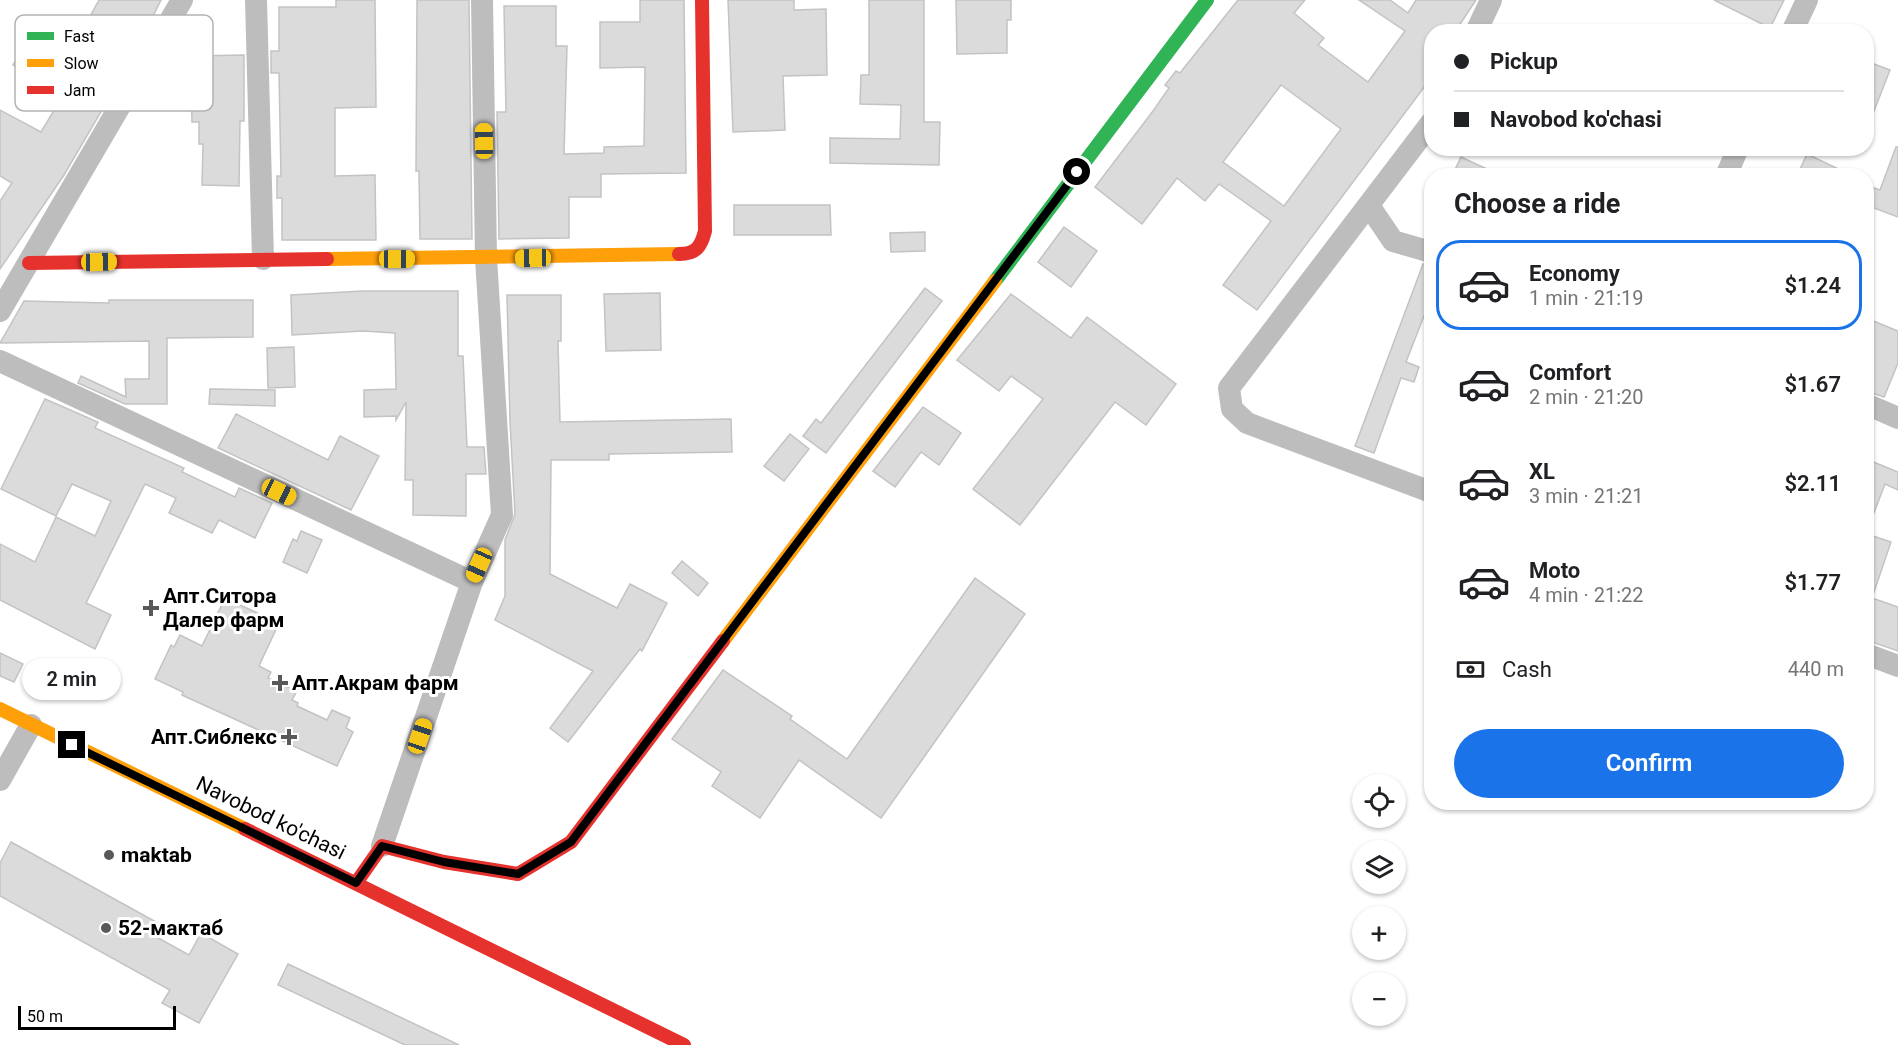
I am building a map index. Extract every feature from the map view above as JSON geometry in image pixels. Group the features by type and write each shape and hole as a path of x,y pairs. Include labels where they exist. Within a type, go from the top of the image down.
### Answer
{"street":[{"path":"173,15 182,0"},
{"path":"256,0 263,259"},
{"path":"356,883 382,846 472,582 502,515 486,258 482,0"},
{"path":"29,262 690,254 701,246 705,231 702,0"},
{"path":"382,846 444,862 518,874 571,842 1207,0"},
{"path":"1480,24 1491,0"},
{"path":"1796,24 1807,0"},
{"path":"0,311 117,111"},
{"path":"1424,133 1370,207 1229,388 1232,409 1247,423 1424,489"},
{"path":"1370,207 1393,241 1424,250"},
{"path":"0,361 472,582"},
{"path":"1874,408 1898,418"},
{"path":"1874,657 1898,666"},
{"name":"Navobod ko'chasi","path":"0,709 684,1045"},
{"path":"0,780 31,725"}],"building":[{"path":"99,0 161,0 154,15 91,15"},
{"path":"336,0 375,0 376,107 335,108 335,176 375,175 376,240 282,240 282,198 277,198 277,176 281,176 279,73 271,73 271,51 279,51 279,7 336,7"},
{"path":"417,0 469,0 472,239 420,239 419,171 416,171"},
{"path":"640,0 684,0 686,173 601,174 601,197 569,197 569,238 499,239 497,112 506,112 504,6 556,6 556,46 567,46 564,154 604,153 604,147 644,146 645,67 600,68 600,22 640,22"},
{"path":"728,0 794,0 794,10 826,9 827,75 783,76 785,130 733,132"},
{"path":"869,0 924,0 924,122 940,122 939,165 830,163 830,138 900,139 901,105 860,104 861,75 869,75"},
{"path":"956,0 1011,0 1011,20 1007,20 1007,53 957,54"},
{"path":"1238,0 1305,0 1294,13 1324,38 1318,45 1368,82 1405,31 1359,0 1390,0 1408,13 1416,0 1476,0 1460,24 1424,24 1424,87 1257,310 1223,285 1271,221 1219,184 1205,201 1177,178 1142,224 1095,187 1153,111 1169,88 1165,85 1176,71 1180,73","holes":["1281,85 1341,129 1284,206 1223,162"]},
{"path":"1714,0 1784,0 1772,24 1762,24"},
{"path":"244,55 244,121 240,121 239,186 202,185 203,144 199,144 199,122 192,122 192,111 213,111 213,56"},
{"path":"1874,64 1890,70 1874,111"},
{"path":"0,110 41,132 54,111 101,111 64,175 0,269 0,201 12,183 0,176"},
{"path":"1896,147 1898,147 1898,217 1874,208 1874,188 1880,190"},
{"path":"1806,156 1811,156 1836,168 1801,168"},
{"path":"1461,157 1485,168 1456,168"},
{"path":"734,205 830,205 831,235 734,235"},
{"path":"1064,227 1097,251 1071,287 1038,262"},
{"path":"925,232 925,251 891,252 890,233"},
{"path":"1424,264 1424,316 1406,362 1419,367 1414,382 1401,378 1374,453 1355,446"},
{"path":"925,288 942,301 826,453 803,436 816,419 821,423"},
{"path":"363,291 458,291 458,356 463,356 467,447 484,447 486,474 466,474 466,516 413,515 413,480 405,480 406,402 396,420 396,416 364,417 364,390 396,389 395,333 363,331 292,335 291,295"},
{"path":"660,293 661,350 606,351 604,294"},
{"path":"1011,294 1071,338 1087,317 1176,384 1146,425 1115,402 1020,525 973,489 1043,399 1011,376 999,391 957,360"},
{"path":"507,295 561,295 561,341 558,341 560,422 731,419 732,452 609,454 609,460 551,460 550,574 617,608 630,584 667,603 642,651 640,649 568,742 550,728 593,671 495,620 505,596 505,540 515,514"},
{"path":"109,300 253,300 253,337 167,338 167,404 125,404 78,383 81,376 126,397 125,379 149,379 149,341 0,343 24,301 109,303"},
{"path":"1874,321 1898,331 1898,363 1884,397 1874,394"},
{"path":"294,347 295,387 268,388 267,348"},
{"path":"210,389 275,390 275,406 209,404"},
{"path":"45,399 98,422 95,428 184,468 182,472 235,497 239,488 272,503 255,538 219,520 212,533 169,513 176,498 145,484 86,603 111,615 95,649 0,600 0,544 35,562 56,517 95,536 111,501 72,484 56,516 1,489"},
{"path":"923,407 961,433 939,465 921,452 895,487 873,471"},
{"path":"236,414 328,460 340,436 379,456 351,510 218,448"},
{"path":"790,434 809,449 784,481 764,466"},
{"path":"1874,462 1898,472 1898,490 1885,484 1874,513"},
{"path":"301,531 322,540 307,573 283,562 293,539 297,541"},
{"path":"1874,536 1891,542 1874,592"},
{"path":"682,561 708,583 698,596 672,573"},
{"path":"975,578 1025,614 881,818 799,760 760,818 712,786 721,772 672,739 723,670 792,716 790,719 847,759"},
{"path":"225,598 279,623 259,666 271,672 268,678 297,691 292,700 298,703 297,706 327,720 332,710 350,718 346,728 353,732 337,766 182,695 183,692 155,679 171,645 174,647 180,635 202,646"},
{"path":"1874,599 1898,607 1898,651 1874,643"},
{"path":"0,653 23,664 14,682 0,676"},
{"name":"52-мактаб","path":"11,842 158,923 151,934 189,955 201,933 238,954 199,1023 162,1003 170,990 0,896 0,863"},
{"path":"288,964 459,1045 405,1045 278,985"}],"traffic: fast":[{"path":"995,281 1207,0"}],"traffic: slow":[{"path":"327,259 679,254"},
{"path":"723,641 995,281"},
{"path":"0,709 245,829"}],"traffic: jam":[{"path":"679,254 690,253 697,249 705,231 702,0"},
{"path":"29,263 327,259"},
{"path":"356,883 382,846 444,862 518,874 571,842 723,641"},
{"path":"245,829 684,1045"}],"place":[{"name":"Апт.Ситора Далер фарм","path":"151,608"},
{"name":"Апт.Акрам фарм","path":"280,683"},
{"name":"Апт.Сиблекс","path":"289,737"},
{"name":"maktab","path":"109,855"},
{"name":"52-мактаб","path":"106,928"}],"route":[{"path":"72,745 356,883 382,846 444,862 518,874 571,842 1077,172"}]}
